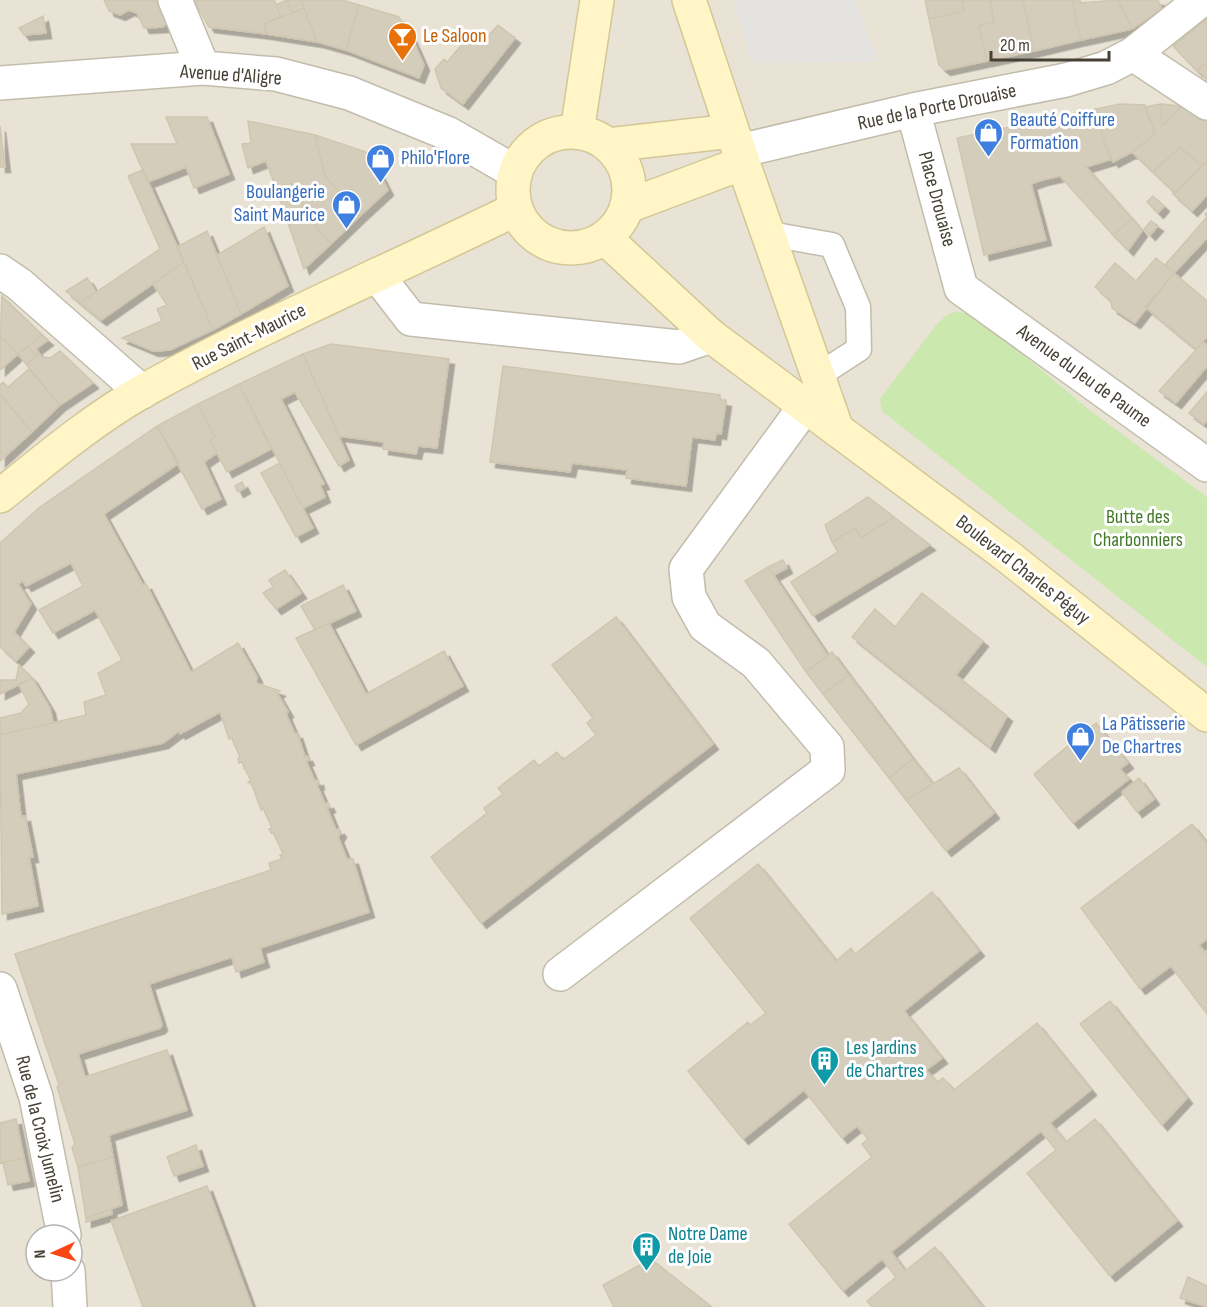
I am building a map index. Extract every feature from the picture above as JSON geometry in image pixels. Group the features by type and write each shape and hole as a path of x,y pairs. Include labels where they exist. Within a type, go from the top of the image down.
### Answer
{"main road":[{"path":"577,132 597,0"},
{"path":"686,1 770,234 837,430"},
{"path":"577,132 594,136 608,145 620,158 627,173 630,189 628,206 619,224 605,238 589,246 572,249 553,246 537,238 524,225 516,209 512,190 515,172 529,149 543,138 560,133 577,132"},
{"path":"608,145 738,148"},
{"path":"628,206 738,148"},
{"name":"Rue Saint-Maurice","path":"0,496 71,439 142,392 301,309 516,209"},
{"name":"Boulevard Charles Péguy","path":"605,238 711,336 1006,555 1207,715"}],"street":[{"path":"175,0 204,68"},
{"name":"Rue de la Porte Drouaise","path":"738,148 1066,80 1106,68 1133,54 1201,0"},
{"path":"1133,54 1207,103"},
{"name":"Avenue d'Aligre","path":"0,83 204,68 276,74 349,93 448,134 515,172"},
{"name":"Place Drouaise","path":"913,110 962,288"},
{"path":"0,271 142,392"},
{"path":"377,275 411,319 679,347 711,336"},
{"name":"Avenue du Jeu de Paume","path":"962,288 1207,465"},
{"path":"560,974 828,770 827,747 756,663 705,626 689,597 686,569 806,405"},
{"name":"Rue de la Croix Jumelin","path":"0,989 36,1097 62,1223"},
{"path":"69,1283 70,1307"}],"lane":[{"path":"770,234 832,245 858,307 859,349 819,375"}],"shaded area":[{"path":"0,0 1207,0 1207,1307 0,1307"},
{"path":"733,0 855,0 878,62 752,63"}],"green space":[{"name":"Butte des Charbonniers","path":"955,312 969,313 991,328 1087,408 1207,497 1207,667 882,411 880,399 937,324 947,315"}],"building":[{"path":"104,0 161,0 170,20 163,27 144,28 137,13 129,10 120,15 109,11"},
{"path":"194,0 274,0 281,17 264,24 267,34 209,27"},
{"path":"287,0 292,13 281,17 276,5"},
{"path":"287,0 301,0 304,8 292,13"},
{"path":"301,0 342,0 359,5 346,50 317,42"},
{"path":"925,0 962,0 964,11 929,19"},
{"path":"962,0 990,0 994,22 979,26 987,61 945,70 939,65 929,19 964,11"},
{"path":"990,0 1023,0 1034,51 987,61 979,26 994,22"},
{"path":"1023,0 1072,0 1081,40 1034,51"},
{"path":"1072,0 1080,0 1080,3 1118,0 1132,29 1081,40"},
{"path":"1118,0 1158,0 1162,9 1132,29"},
{"path":"359,5 399,17 404,26 406,25 424,65 419,78 346,50"},
{"path":"304,8 317,42 267,34 264,24"},
{"path":"43,16 46,33 24,35 19,28"},
{"path":"1207,19 1207,62 1197,71 1173,46"},
{"path":"498,25 515,38 463,104 441,88 435,69 444,59 447,62 470,35 481,44"},
{"path":"1207,62 1207,79 1197,70"},
{"path":"1120,104 1145,105 1155,134 1132,152 1113,162 1104,142 1096,109"},
{"path":"1161,104 1182,106 1162,126"},
{"path":"1161,104 1162,126 1182,106 1196,111 1207,121 1207,161 1202,166 1180,147 1153,172 1132,152 1155,134 1145,107"},
{"path":"1096,109 1104,142 1112,159 1086,167 1132,219 1113,235 1060,176 1042,180 1031,184 1046,240 984,255 957,138"},
{"path":"166,117 207,117 229,174 194,188 186,167 148,182 131,144 177,144"},
{"path":"248,121 315,135 325,176 360,216 331,244 313,223 291,183 276,188 266,161 248,168 242,144 251,143"},
{"path":"0,126 5,167 0,167"},
{"path":"315,135 369,153 388,190 360,216 325,176"},
{"path":"1180,147 1202,166 1175,193 1153,172"},
{"path":"1207,161 1207,195 1192,211 1173,194"},
{"path":"143,170 184,262 101,320 80,303 160,249 128,176"},
{"path":"291,183 313,223 331,244 304,269 276,188"},
{"path":"1153,196 1164,206 1158,213 1147,202"},
{"path":"1207,217 1207,238 1174,273 1165,265"},
{"path":"1132,219 1142,231 1128,250 1113,235"},
{"path":"1151,221 1158,226 1150,235 1144,229"},
{"path":"264,227 288,286 241,314 217,255"},
{"path":"207,231 241,314 213,330 177,247"},
{"path":"1156,258 1174,273 1135,323 1112,308 1111,301 1095,287 1115,263 1136,281"},
{"path":"184,262 213,330 170,350 153,351 122,338 162,321 157,309 167,305 153,284"},
{"path":"1174,273 1207,301 1207,337 1196,349 1145,307"},
{"path":"87,278 96,292 80,303 66,291"},
{"path":"2,296 42,335 18,354 4,339 0,342"},
{"path":"42,335 48,340 36,349 39,353 36,356 28,346"},
{"path":"4,339 18,354 0,370 0,342"},
{"path":"1203,342 1207,345 1207,366 1176,403 1159,391"},
{"path":"331,344 449,359 437,448 418,446 416,454 383,449 384,442 339,436 303,354"},
{"path":"28,346 36,356 26,364 18,354"},
{"path":"60,351 93,383 60,405 26,364 39,353 42,357 50,358"},
{"path":"303,354 349,460 339,466 295,392 281,399 324,484 320,485 325,497 303,508 239,384"},
{"path":"503,366 720,395 720,400 726,401 721,434 716,433 715,440 692,437 686,486 626,478 627,470 572,463 570,472 490,462"},
{"path":"29,369 60,405 32,432 0,394 0,385 3,382 8,387"},
{"path":"239,384 271,449 227,472 210,440 215,437 198,404"},
{"path":"1207,392 1207,421 1204,424 1189,413"},
{"path":"0,394 32,432 0,461"},
{"path":"198,404 215,437 210,440 217,453 204,462 221,499 202,509 157,426"},
{"path":"157,426 179,463 104,514 143,585 146,584 191,672 238,643 257,677 256,683 280,691 277,693 288,712 286,714 295,734 297,733 305,757 307,756 309,760 306,761 315,781 318,780 317,785 325,804 328,803 330,807 327,808 336,830 339,829 341,832 338,837 347,859 353,859 369,912 260,948 264,962 236,972 232,957 149,984 162,1025 160,1028 78,1054 85,1077 167,1050 187,1110 109,1135 113,1157 78,1167 72,1148 75,1144 57,1087 59,1085 15,954 271,870 269,863 282,859 280,855 283,854 273,832 271,833 269,829 272,828 263,808 261,810 252,785 248,782 251,781 242,762 239,763 240,758 232,738 229,739 220,712 180,734 179,731 163,743 16,774 21,817 25,816 33,857 29,857 38,906 2,914 0,735 86,715 84,702 106,695 98,673 122,660 95,610 53,633 39,610 83,586 71,563 26,586 23,581 18,584 31,604 14,632 29,647 16,661 0,647 0,543 40,507"},
{"path":"280,463 313,528 296,537 261,473"},
{"path":"242,482 245,488 238,492 235,486"},
{"path":"868,497 894,517 861,538 855,528 832,542 825,525"},
{"path":"894,517 930,545 813,616 791,582 838,552 832,542 855,528 861,538"},
{"path":"783,560 787,568 774,575 768,567"},
{"path":"768,567 828,656 806,672 745,581"},
{"path":"285,570 301,593 276,609 263,593 273,587 269,580"},
{"path":"343,585 356,611 315,630 301,606"},
{"path":"922,593 983,641 956,675 1007,716 990,747 852,637 875,609 895,627"},
{"path":"616,617 713,744 481,923 431,857 487,813 484,808 503,794 498,788 534,760 539,766 557,752 563,760 596,735 587,723 593,718 552,665"},
{"path":"329,623 366,694 444,651 463,686 356,745 296,638"},
{"path":"832,652 849,675 823,694 806,672"},
{"path":"19,665 32,678 0,694 0,680 16,680"},
{"path":"849,675 913,759 889,778 823,694"},
{"path":"32,678 50,708 53,723 0,735 0,718 21,713 29,704 19,685"},
{"path":"1096,723 1128,763 1120,769 1129,779 1073,823 1034,774"},
{"path":"913,759 933,784 906,800 889,778"},
{"path":"959,768 994,813 946,851 906,800"},
{"path":"1139,778 1154,799 1137,812 1122,792"},
{"path":"1192,824 1207,844 1207,939 1199,945 1207,955 1207,1014 1171,966 1140,989 1081,908"},
{"name":"Les Jardins de Chartres","path":"758,864 836,961 851,948 855,954 932,892 979,951 904,1011 942,1058 926,1070 937,1082 943,1078 954,1090 1037,1023 1091,1090 1050,1123 1066,1142 1095,1119 1177,1221 1110,1276 1027,1173 1056,1150 1041,1131 891,1252 905,1271 935,1247 983,1307 872,1307 867,1301 896,1277 882,1259 843,1291 789,1224 872,1157 862,1144 868,1139 857,1126 842,1138 804,1090 743,1139 688,1071 748,1022 750,1025 766,1013 690,918"},
{"path":"1110,1001 1187,1098 1162,1125 1080,1024"},
{"path":"16,1119 24,1158 0,1163 0,1123"},
{"path":"196,1145 203,1166 174,1176 167,1157"},
{"path":"113,1157 122,1205 86,1218 78,1167"},
{"path":"24,1158 29,1181 8,1185 3,1162"},
{"path":"207,1186 252,1307 143,1307 111,1221"},
{"path":"111,1209 112,1214 86,1222 86,1218"},
{"name":"Notre Dame de Joie","path":"651,1259 712,1307 614,1307 603,1285"},
{"path":"1188,1277 1207,1286 1207,1307 1180,1298"}],"place":[{"name":"Le Saloon","path":"402,62"},
{"name":"Beauté Coiffure Formation","path":"989,158"},
{"name":"Philo'Flore","path":"380,184"},
{"name":"Boulangerie Saint Maurice","path":"346,230"},
{"name":"La Pâtisserie De Chartres","path":"1081,762"},
{"name":"Les Jardins de Chartres","path":"825,1086"},
{"name":"Notre Dame de Joie","path":"647,1272"}]}
